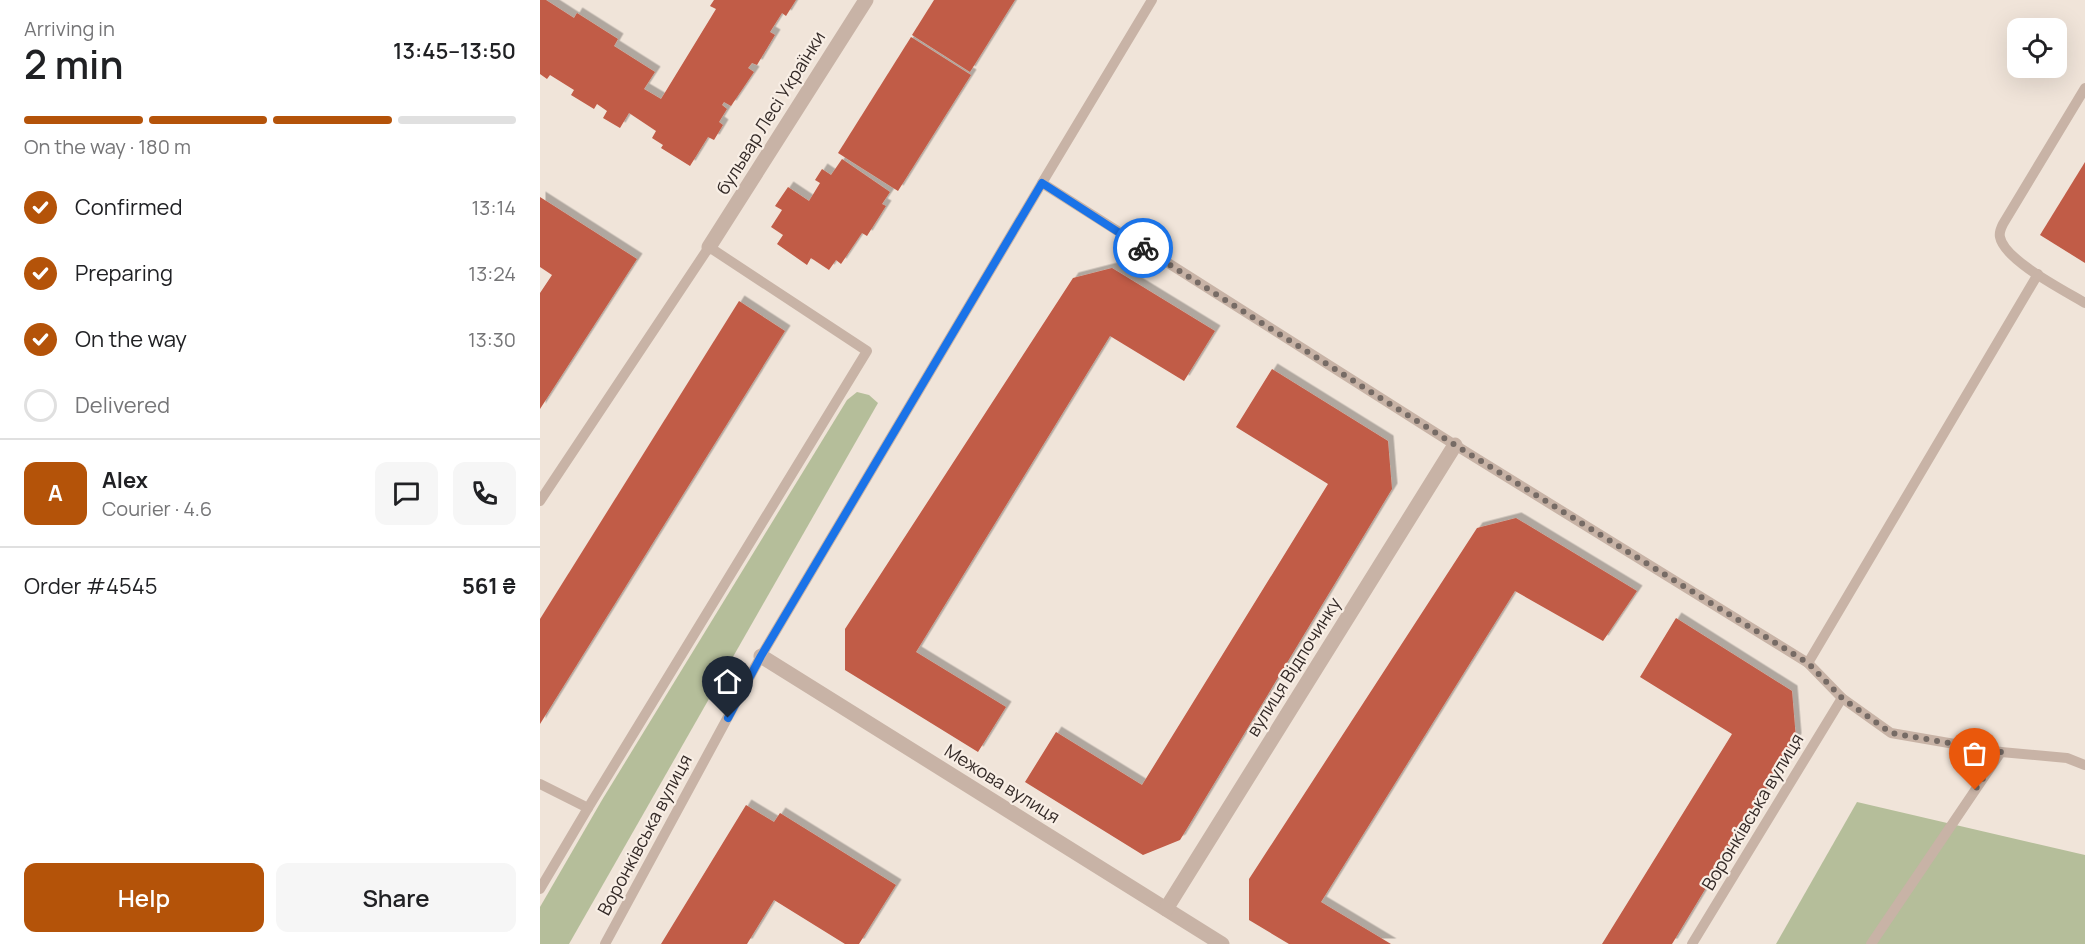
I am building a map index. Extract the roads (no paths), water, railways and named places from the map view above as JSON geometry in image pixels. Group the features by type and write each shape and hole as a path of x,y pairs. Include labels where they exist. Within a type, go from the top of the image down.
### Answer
{"street":[{"name":"бульвар Лесі Українки","path":"710,247 866,0"},
{"name":"вулиця Відпочинку","path":"1166,909 1455,445"},
{"name":"Межова вулиця","path":"761,656 1222,944"}],"lane":[{"name":"Воронківська вулиця","path":"605,944 761,656 1152,0"},
{"path":"2085,88 2003,224 1999,236 2003,247 2014,259 2085,303"},
{"path":"1042,183 1455,445 1808,663 1842,698 1891,733 2001,752 2067,758 2085,765"},
{"path":"540,501 710,247 867,351 540,889"},
{"path":"1808,663 2038,274"},
{"name":"Воронківська вулиця","path":"1692,944 1842,698"},
{"path":"1871,944 2001,752"},
{"path":"540,784 588,808"}]}
